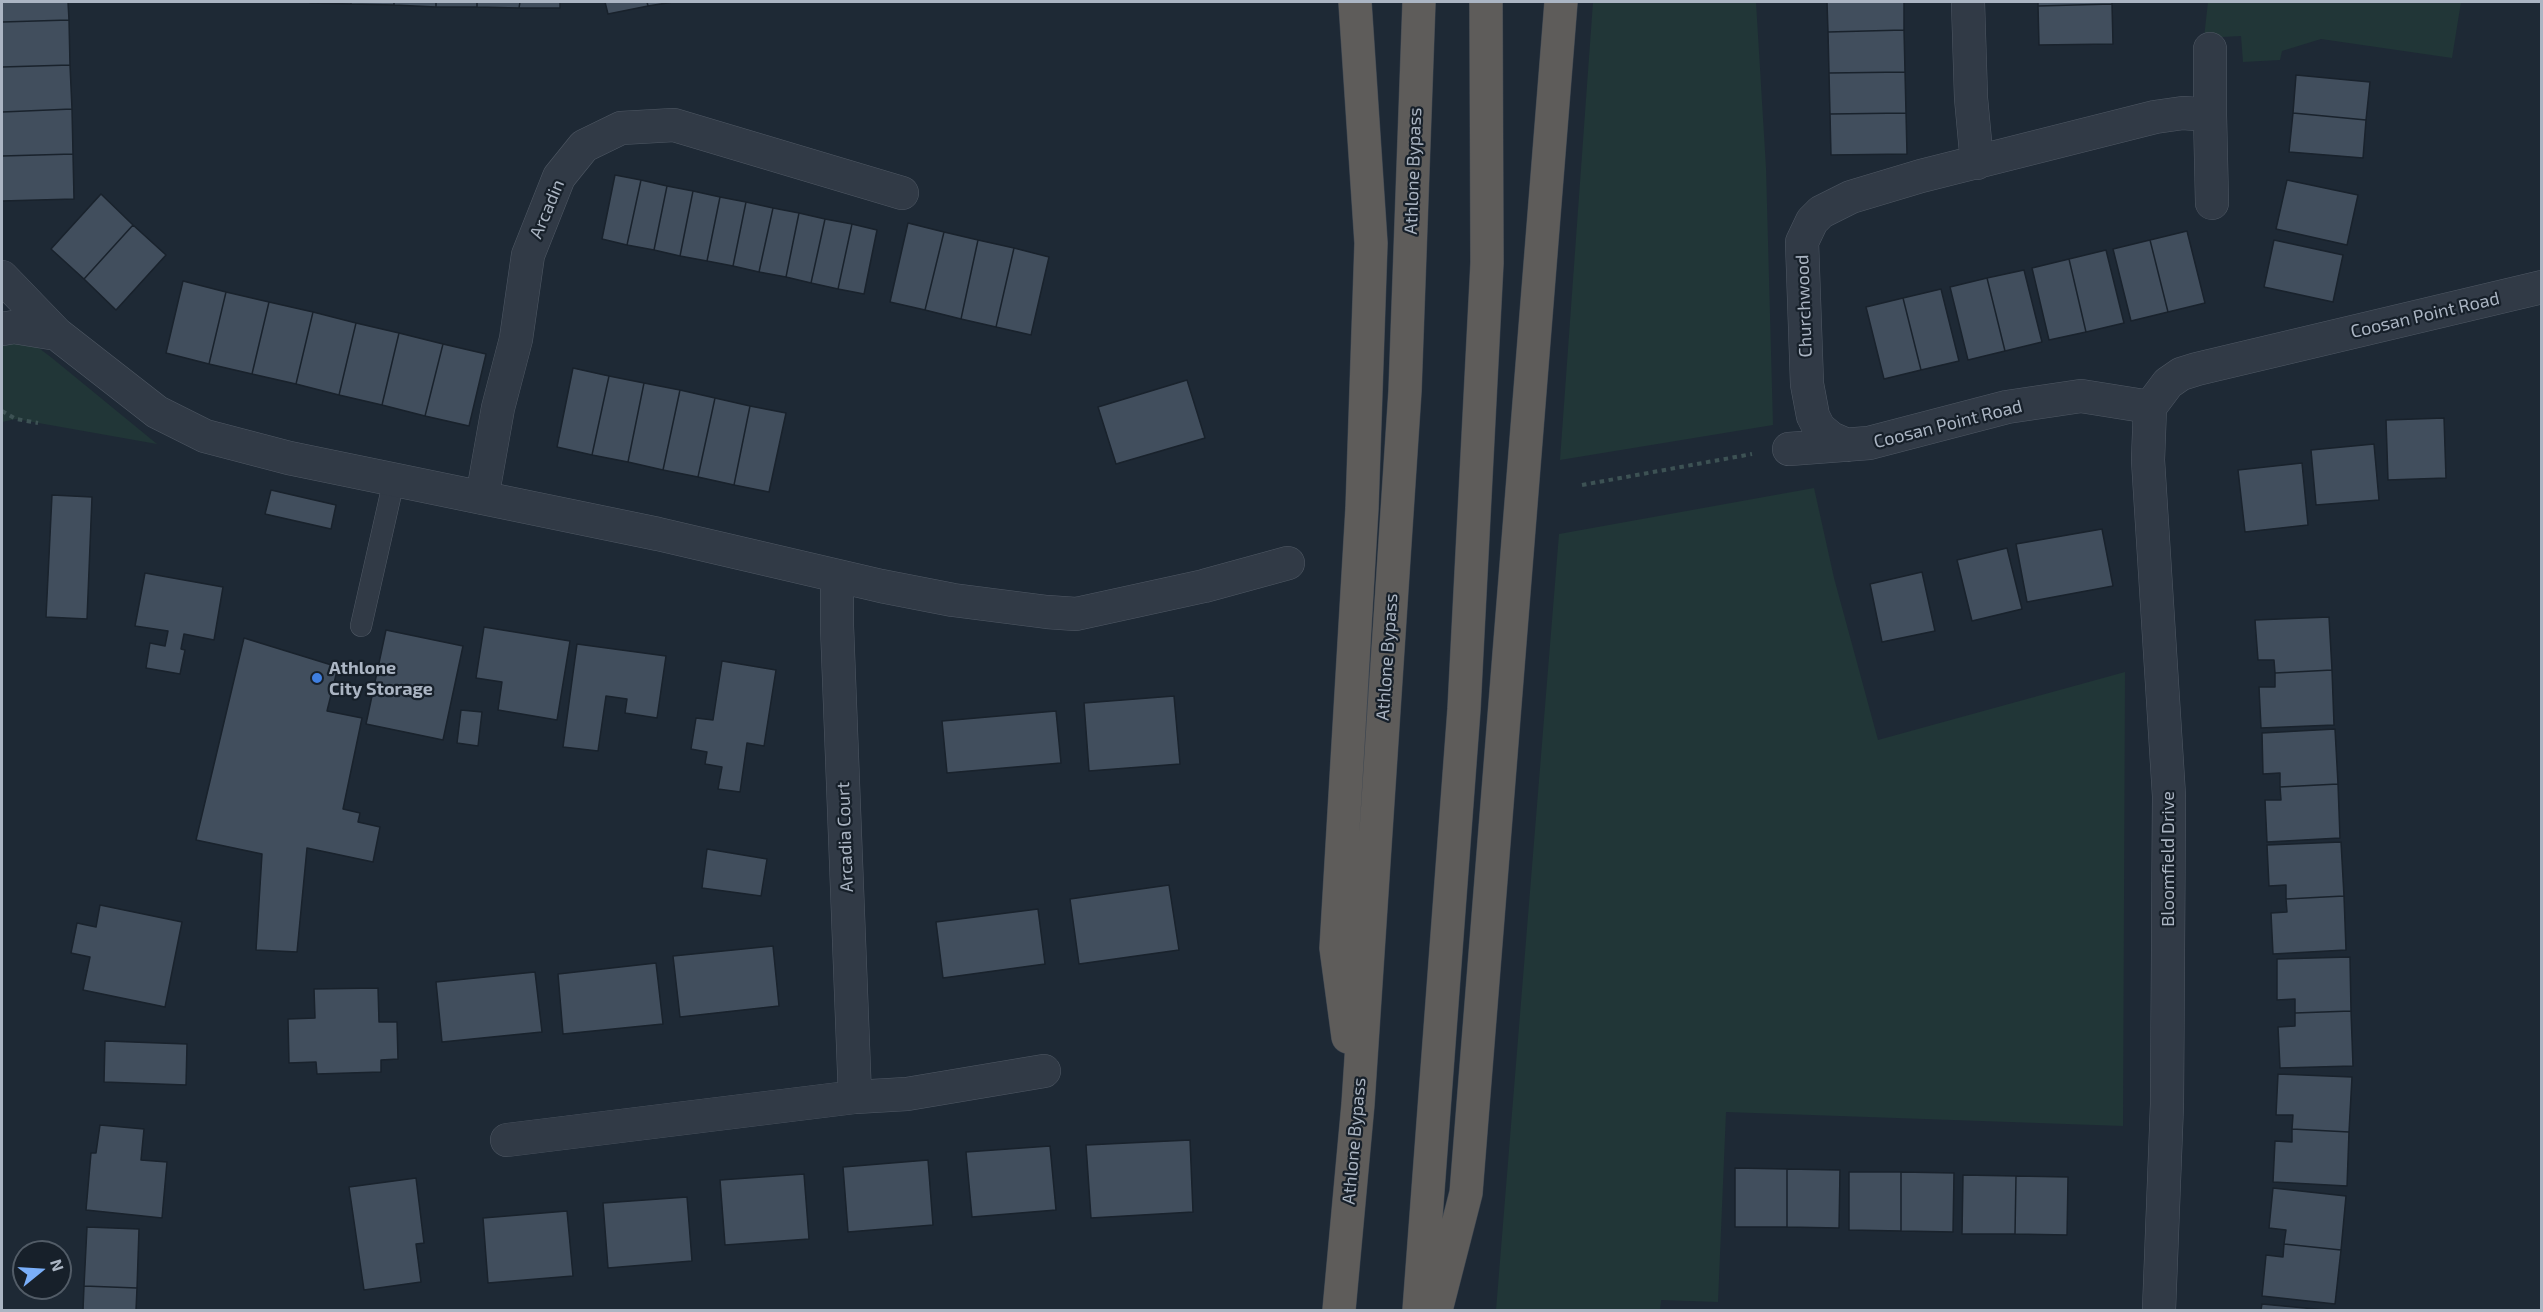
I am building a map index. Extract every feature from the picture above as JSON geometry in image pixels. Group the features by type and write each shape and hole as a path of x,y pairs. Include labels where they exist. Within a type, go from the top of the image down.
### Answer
{"highway":[{"path":"1355,2 1371,243 1362,508 1336,948 1358,1104"},
{"name":"Athlone Bypass","path":"1339,1311 1358,1104 1405,391 1419,2"},
{"path":"1419,1311 1464,709 1486,263 1486,2"},
{"path":"1436,1311 1466,1193 1561,2"}],"street":[{"path":"1968,2 1971,98 1977,163"},
{"path":"2210,49 2212,203"},
{"name":"Churchwood","path":"1847,445 1831,438 1819,428 1813,416 1807,384 1802,242 1806,231 1821,212 1851,197 1921,176 2155,117 2183,114 2210,115"},
{"name":"Arcadin","path":"482,498 498,408 516,339 528,255 559,177 584,146 621,128 674,125 902,193"},
{"path":"2,277 57,334 157,412 206,436 290,458 658,534 837,576 953,600 1076,614 1204,586 1288,563"},
{"name":"Coosan Point Road","path":"1789,448 1869,443 2007,407 2081,396 2150,407 2168,383 2181,374 2197,369 2541,287"},
{"path":"2,329 14,327 57,334"},
{"name":"Bloomfield Drive","path":"2150,407 2148,460 2169,796 2167,1104 2159,1311"},
{"name":"Arcadia Court","path":"837,576 855,1097"},
{"path":"507,1140 962,1086 1044,1071"}],"lane":[{"path":"361,626 394,480"}],"path":[{"path":"2,411 16,419 38,423"},
{"path":"1582,485 1695,462 1789,448"}],"green space":[{"path":"1593,2 1756,2 1766,168 1773,425 1560,460"},
{"path":"2208,2 2461,2 2452,58 2321,39 2282,51 2280,60 2243,62 2241,36 2204,38"},
{"path":"19,333 157,444 16,419 2,422 2,340"},
{"path":"1814,488 1834,578 1878,740 2125,672 2123,1126 1726,1112 1718,1302 1661,1300 1660,1310 1496,1310 1559,534"}],"building":[{"path":"2,2 68,2 69,20 2,22"},
{"path":"351,2 351,4 310,3"},
{"path":"351,2 394,2 394,5 351,4"},
{"path":"394,2 436,2 436,7 394,5"},
{"path":"436,2 477,2 477,7 436,7"},
{"path":"477,2 520,2 519,8 477,7"},
{"path":"520,2 560,2 560,8 519,8"},
{"path":"605,2 647,2 648,6 608,14"},
{"path":"647,2 673,2 648,6"},
{"path":"1827,2 1904,2 1904,30 1828,32"},
{"path":"2038,2 2112,2 2112,4 2038,6"},
{"path":"2112,4 2113,44 2039,45 2038,6"},
{"path":"69,20 70,65 2,67 2,22"},
{"path":"1904,30 1905,72 1829,73 1828,32"},
{"path":"70,65 72,109 2,112 2,67"},
{"path":"1905,72 1906,113 1830,114 1829,73"},
{"path":"2296,75 2370,82 2366,120 2293,113"},
{"path":"72,109 73,154 2,156 2,112"},
{"path":"1906,113 1907,154 1831,155 1830,114"},
{"path":"2293,113 2366,120 2363,158 2289,152"},
{"path":"73,154 74,199 2,201 2,156"},
{"path":"615,175 641,180 627,245 602,239"},
{"path":"641,180 667,186 654,250 627,245"},
{"path":"2287,180 2358,195 2347,245 2276,229"},
{"path":"667,186 693,191 680,256 654,250"},
{"path":"693,191 720,197 707,261 680,256"},
{"path":"101,194 133,225 84,279 51,249"},
{"path":"720,197 746,202 733,266 707,261"},
{"path":"746,202 773,208 759,272 733,266"},
{"path":"773,208 799,213 786,277 759,272"},
{"path":"799,213 825,219 811,283 786,277"},
{"path":"825,219 852,224 838,289 811,283"},
{"path":"908,223 944,232 925,310 890,302"},
{"path":"852,224 877,230 864,294 838,289"},
{"path":"133,225 166,255 116,310 84,279"},
{"path":"2187,231 2205,303 2168,312 2150,240"},
{"path":"944,232 978,240 961,319 925,310"},
{"path":"978,240 1014,248 996,327 961,319"},
{"path":"2150,240 2168,312 2131,321 2113,249"},
{"path":"2274,240 2343,255 2333,302 2264,287"},
{"path":"1014,248 1049,257 1031,335 996,327"},
{"path":"2106,250 2124,323 2086,332 2069,259"},
{"path":"2069,259 2086,332 2049,340 2032,268"},
{"path":"2024,270 2042,342 2005,351 1987,278"},
{"path":"1987,278 2005,351 1968,360 1950,287"},
{"path":"183,281 226,292 209,364 166,353"},
{"path":"1941,289 1959,361 1921,370 1903,298"},
{"path":"226,292 269,302 252,374 209,364"},
{"path":"1903,298 1921,370 1884,379 1866,307"},
{"path":"269,302 313,312 296,384 252,374"},
{"path":"313,312 356,323 339,395 296,384"},
{"path":"356,323 399,333 382,405 339,395"},
{"path":"399,333 443,344 425,416 382,405"},
{"path":"443,344 486,354 469,426 425,416"},
{"path":"573,368 609,376 592,455 557,447"},
{"path":"609,376 644,383 628,462 592,455"},
{"path":"1187,380 1205,438 1116,464 1098,407"},
{"path":"644,383 680,390 663,470 628,462"},
{"path":"680,390 715,398 698,477 663,470"},
{"path":"715,398 750,406 734,485 698,477"},
{"path":"750,406 786,413 769,492 734,485"},
{"path":"2444,418 2446,478 2388,480 2386,420"},
{"path":"2374,444 2379,500 2316,505 2311,450"},
{"path":"2302,463 2308,525 2245,532 2238,470"},
{"path":"271,490 336,505 331,529 265,514"},
{"path":"52,495 92,497 87,619 46,617"},
{"path":"2102,529 2113,586 2027,602 2016,544"},
{"path":"2007,548 2022,609 1972,621 1957,560"},
{"path":"1922,572 1935,631 1882,642 1870,584"},
{"path":"145,573 223,587 214,640 184,634 181,649 185,650 180,674 146,668 150,643 165,646 168,631 135,626"},
{"path":"2329,617 2332,670 2275,673 2274,660 2258,660 2255,620"},
{"path":"484,627 570,641 557,720 498,710 502,682 476,678"},
{"path":"386,630 463,646 443,740 366,724"},
{"path":"244,638 338,667 327,711 362,718 343,809 360,813 358,822 380,827 373,862 307,848 297,952 256,950 262,854 196,840"},
{"path":"577,644 666,656 657,718 625,713 627,699 606,696 598,751 563,747"},
{"path":"722,661 776,670 764,746 747,743 740,792 718,789 722,767 705,764 707,752 691,749 696,718 713,720"},
{"path":"2332,670 2334,725 2261,728 2259,687 2275,687 2275,673"},
{"path":"1174,696 1180,764 1089,771 1084,703"},
{"path":"461,710 482,712 478,746 457,743"},
{"path":"1056,711 1061,763 947,773 942,721"},
{"path":"2335,729 2338,784 2280,787 2280,773 2263,774 2262,733"},
{"path":"2338,784 2340,838 2267,842 2265,800 2281,800 2280,787"},
{"path":"2341,842 2344,896 2286,899 2286,885 2269,886 2267,845"},
{"path":"707,849 767,859 761,896 702,888"},
{"path":"1169,885 1179,950 1079,964 1070,899"},
{"path":"2344,896 2346,950 2273,954 2271,913 2287,912 2286,899"},
{"path":"100,905 182,922 165,1007 83,990 90,957 71,953 77,923 96,927"},
{"path":"1038,909 1045,964 943,978 936,922"},
{"path":"773,946 779,1006 680,1017 673,956"},
{"path":"2350,957 2351,1011 2295,1013 2295,999 2277,1000 2277,959"},
{"path":"656,963 663,1024 563,1034 558,974"},
{"path":"535,972 542,1032 442,1042 436,982"},
{"path":"378,988 379,1022 397,1022 398,1059 381,1060 381,1072 317,1074 316,1062 289,1063 288,1019 315,1018 314,989"},
{"path":"2351,1011 2353,1066 2280,1068 2278,1027 2295,1026 2295,1013"},
{"path":"105,1041 187,1044 186,1085 104,1082"},
{"path":"2278,1074 2352,1077 2349,1132 2292,1129 2293,1115 2276,1115"},
{"path":"100,1125 144,1129 141,1160 167,1162 162,1218 86,1210 91,1153 96,1153"},
{"path":"2292,1129 2349,1132 2347,1186 2273,1182 2275,1141 2292,1142"},
{"path":"1190,1140 1193,1212 1091,1218 1086,1145"},
{"path":"1050,1146 1056,1210 972,1217 966,1152"},
{"path":"928,1160 933,1225 848,1232 843,1167"},
{"path":"1735,1168 1787,1169 1787,1227 1735,1227"},
{"path":"1787,1169 1840,1170 1839,1228 1787,1227"},
{"path":"1849,1172 1901,1172 1901,1231 1849,1230"},
{"path":"1901,1172 1954,1173 1953,1232 1901,1231"},
{"path":"804,1174 809,1239 725,1245 720,1180"},
{"path":"1963,1175 2016,1176 2015,1234 1962,1234"},
{"path":"2016,1176 2068,1177 2067,1235 2015,1234"},
{"path":"416,1178 424,1243 416,1244 421,1282 364,1290 349,1187"},
{"path":"2273,1188 2346,1196 2341,1250 2284,1244 2286,1230 2269,1228"},
{"path":"687,1197 692,1261 608,1268 603,1203"},
{"path":"567,1211 573,1276 488,1283 483,1218"},
{"path":"87,1227 139,1229 137,1288 84,1286"},
{"path":"2284,1244 2341,1250 2335,1304 2262,1296 2266,1255 2283,1257"},
{"path":"84,1286 137,1288 136,1310 83,1310"},
{"path":"2262,1304 2326,1310 2261,1310"}],"place":[{"name":"Athlone City Storage","path":"317,678"}]}
